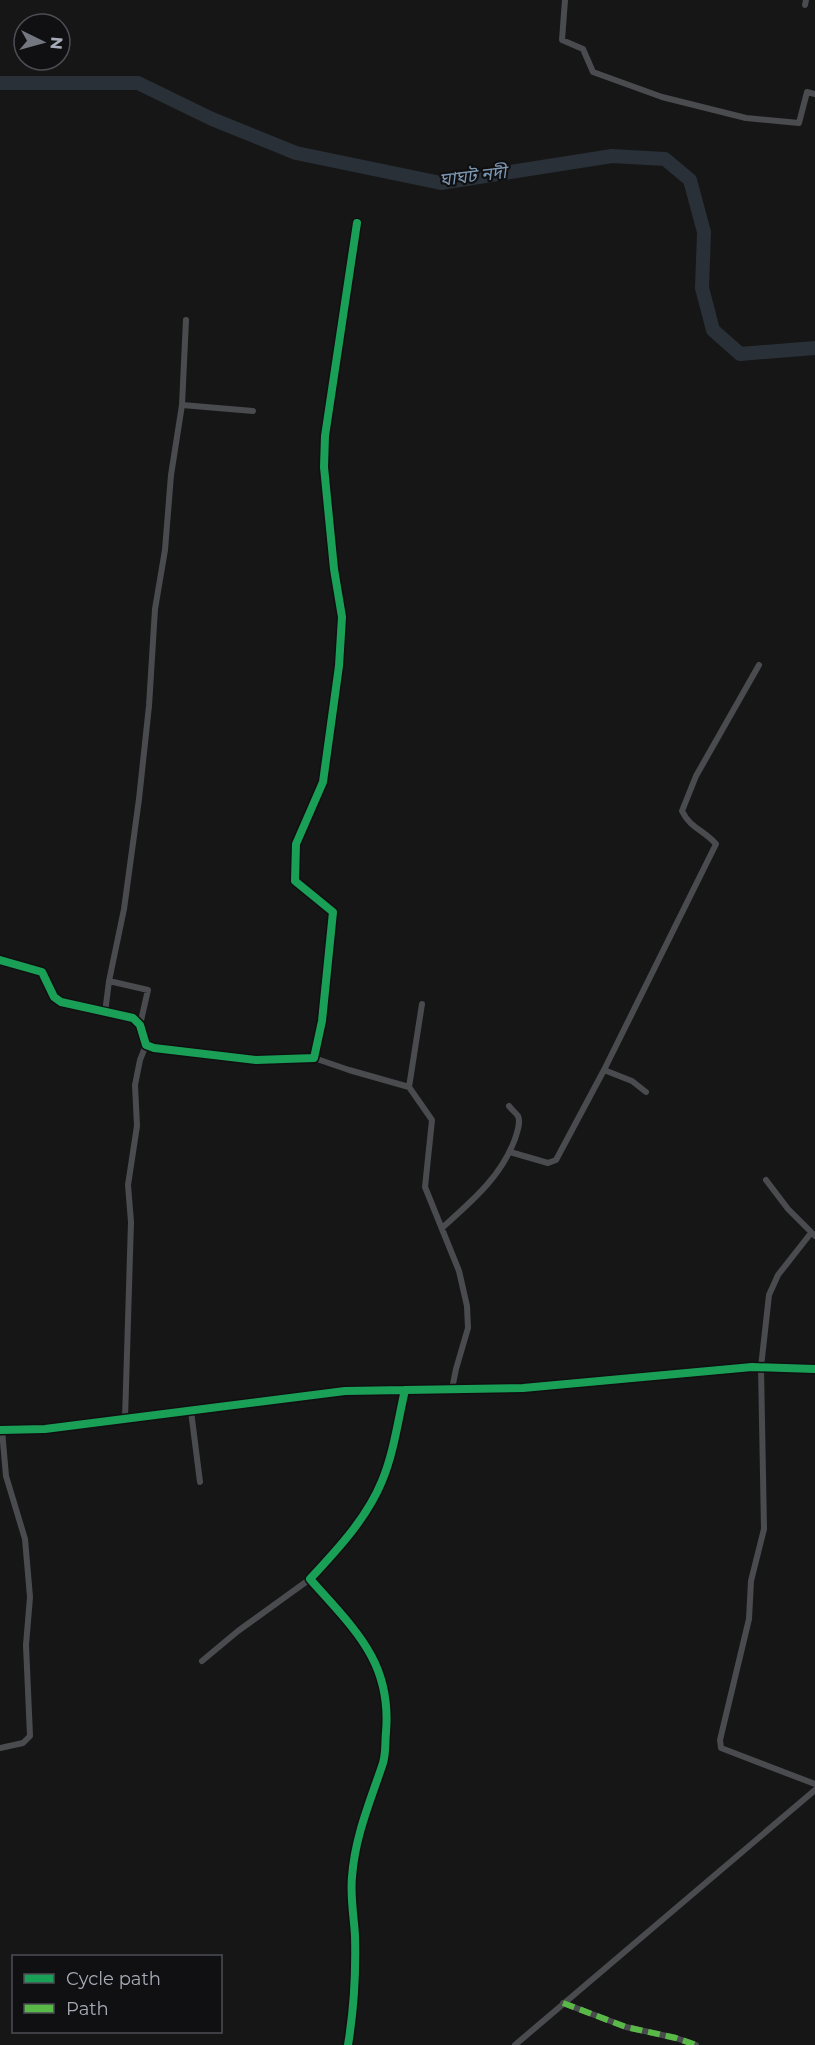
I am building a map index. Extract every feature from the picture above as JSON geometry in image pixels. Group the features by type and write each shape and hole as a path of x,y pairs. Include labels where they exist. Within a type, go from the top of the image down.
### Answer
{"street":[{"path":"565,0 562,40 583,49 593,72 662,97 746,118 799,123 807,92 815,94"},
{"path":"314,1058 323,1010 333,912 295,881 296,844 323,782 339,666 342,616 334,569 324,467 325,436 357,223"},
{"path":"105,1013 133,856 149,706 155,609 165,550 171,475 182,405 186,320"},
{"path":"182,405 253,411"},
{"path":"510,1152 548,1163 556,1160 604,1070 716,844 710,837 687,822 682,811 696,776 759,664"},
{"path":"0,960 42,972 54,996 61,1002 133,1018 140,1025 146,1045 140,1060 135,1085 137,1126 128,1185 131,1222 126,1419"},
{"path":"109,981 148,990 140,1025"},
{"path":"409,1088 422,1005"},
{"path":"146,1045 154,1048 256,1060 314,1058 409,1088 432,1120 425,1187 459,1271 467,1306 468,1328 452,1389"},
{"path":"604,1070 632,1081 646,1092"},
{"path":"442,1228 484,1190 500,1170 510,1152 519,1128 519,1117 509,1106"},
{"path":"766,1180 788,1209 813,1235 778,1275 769,1295 761,1367 764,1529 751,1581 749,1619 720,1740 722,1748 815,1784"},
{"path":"0,1748 23,1743 30,1736 26,1646 30,1597 25,1539 6,1476 1,1430 45,1429 345,1391 523,1389 761,1367 815,1369"},
{"path":"202,1661 238,1631 310,1579 350,1534 381,1482 393,1446 405,1390"},
{"path":"191,1411 200,1482"},
{"path":"310,1579 346,1619 370,1652 379,1667 386,1690 387,1724 384,1760 359,1830 351,1879 356,1982 348,2045"},
{"path":"515,2045 815,1790"},
{"path":"563,2004 626,2027 696,2045"}],"waterway":[{"name":"ঘাঘট নদী","path":"0,83 138,83 212,119 296,153 441,183 612,156 665,159 690,180 704,232 702,288 713,330 740,354 815,348"}],"marked path":[{"path":"563,2003 626,2027 696,2045"}],"cycle path":[{"path":"0,960 42,972 54,997 61,1002 133,1018 140,1025 146,1045 154,1048 256,1060 314,1058 322,1021 333,912 295,881 296,844 323,782 339,666 342,617 334,569 324,467 325,436 357,223"},
{"path":"0,1430 45,1429 345,1391 523,1388 752,1367 815,1369"},
{"path":"348,2045 355,1977 352,1877 356,1847 384,1759 386,1707 383,1685 366,1647 355,1630 310,1579 350,1533 376,1495 390,1459 405,1390"}]}
